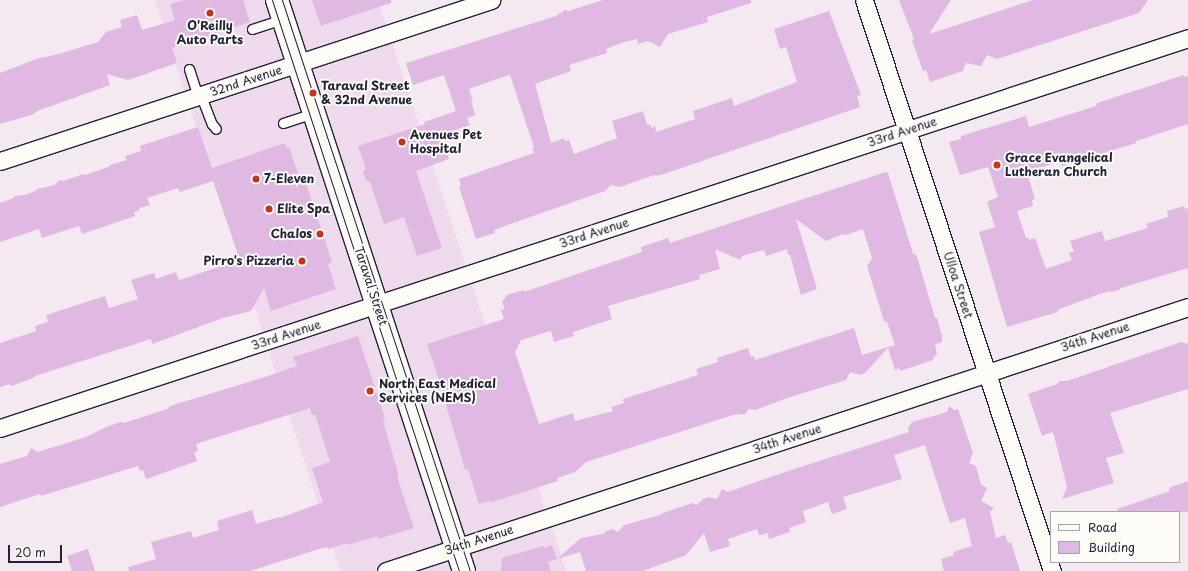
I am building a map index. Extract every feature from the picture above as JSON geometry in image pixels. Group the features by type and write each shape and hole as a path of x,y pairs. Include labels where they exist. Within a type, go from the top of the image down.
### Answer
{"street":[{"name":"32nd Avenue","path":"0,161 491,0"},
{"name":"Ulloa Street","path":"864,0 1052,571"},
{"name":"Taraval Street","path":"280,9 464,571"},
{"name":"33rd Avenue","path":"0,428 1188,38"},
{"name":"34th Avenue","path":"386,571 1188,307"}],"lane":[{"path":"252,29 280,9"},
{"path":"189,69 212,124 216,129"},
{"path":"283,124 314,113"}],"shaded area":[{"path":"155,0 378,0 566,571 340,571"}],"building":[{"path":"184,0 243,0 250,22 172,48 177,63 128,80 107,74 110,85 37,111 32,115 0,124 0,73 42,57 62,53 98,42 106,32 122,27 120,20 137,15 142,30 175,20 170,4"},
{"path":"312,0 391,0 391,3 321,26"},
{"path":"603,0 751,0 751,3 707,17 708,22 668,34 660,47 648,41 638,44 637,39 621,43 606,49 607,53 569,65 571,71 535,84 551,143 564,138 565,141 569,140 574,154 617,138 612,121 643,111 647,125 650,124 651,128 655,126 656,132 695,119 693,111 732,98 734,106 797,82 786,47 780,49 774,29 829,11 861,95 857,96 860,107 664,174 654,175 620,187 611,185 605,191 510,224 494,230 495,233 476,239 459,187 461,186 459,179 534,153 532,148 534,147 510,75 494,80 469,89 473,100 471,101 475,115 467,118 470,125 441,135 449,159 416,171 442,248 417,256 404,217 384,224 370,182 366,180 363,172 366,169 358,146 425,124 424,122 456,111 444,75 413,85 406,63 556,16 565,10 568,11"},
{"path":"899,0 951,0 929,34 1033,0 1148,0 1139,13 997,59 987,55 981,66 966,63 963,71 930,82 926,70 923,71 912,40 914,39"},
{"path":"1184,75 1184,77 1188,76 1188,124 1136,141 1136,143 1062,166 1061,161 1027,172 1035,199 1032,200 1033,206 1017,211 1026,238 1028,237 1029,240 1035,238 1046,269 1072,260 1069,253 1074,252 1070,241 1102,231 1105,241 1148,228 1146,224 1168,217 1167,211 1184,206 1185,209 1188,208 1188,268 1121,288 1119,290 1100,294 1057,310 1058,312 1007,327 979,232 995,227 987,202 998,197 988,167 960,175 949,142 961,139 961,136 1026,116 1029,127 1096,106 1097,103"},
{"path":"198,127 212,168 285,143 287,148 289,147 302,185 306,183 332,262 328,264 336,289 271,311 264,288 251,311 223,318 152,344 151,339 35,376 12,386 9,384 0,387 0,343 36,331 35,326 48,322 46,315 105,296 109,308 138,299 131,280 154,273 156,279 176,272 179,280 240,260 213,181 180,192 178,188 147,198 150,205 139,208 140,210 134,212 135,216 82,234 79,226 42,238 39,229 0,242 0,203 14,198 15,196 24,195 36,191 37,189 55,185 59,180 63,181 84,174 85,175 127,160 125,156 141,151 140,146"},
{"path":"886,172 888,173 913,254 917,257 935,318 937,318 942,336 942,342 935,344 937,354 933,360 900,371 899,368 895,370 888,348 865,373 860,375 850,372 846,380 787,398 755,410 749,409 745,414 733,415 586,462 575,472 557,478 558,481 489,503 489,501 479,504 468,469 465,470 445,402 442,382 440,383 427,344 504,319 501,310 505,309 502,302 507,295 524,290 524,292 642,252 641,247 668,238 670,243","holes":["796,219 826,241 843,234 846,235 863,229 872,258 867,266 884,321 887,322 895,345 862,355 854,328 755,360 754,356 751,357 748,348 717,358 718,362 696,369 698,375 623,399 624,403 611,407 613,411 575,421 573,413 539,424 515,352 521,340 551,331 554,342 574,336 573,332 612,319 608,306 700,279 699,275 720,269 715,249 740,260 742,256 764,250 766,256 787,249 801,295 817,289"]},
{"path":"358,336 385,418 383,421 397,469 399,483 414,528 378,539 377,536 348,545 347,543 328,549 327,547 250,571 129,571 128,567 156,559 151,542 191,531 193,538 219,530 217,521 252,510 256,524 279,517 280,518 323,502 312,468 330,462 315,414 312,415 310,408 196,444 198,451 194,452 197,461 146,479 143,470 140,471 138,466 0,507 0,464 27,456 31,448 38,452 86,437 120,422 124,423 167,409 170,406 268,376 297,366 293,357"},
{"path":"1181,342 1188,344 1188,389 1110,413 1124,453 1106,458 1114,483 1062,499 1067,487 1053,432 1042,436 1028,394 1057,384 1060,381 1067,381"},
{"path":"949,406 954,410 958,409 973,453 969,463 976,466 981,485 987,488 981,501 994,508 990,512 996,538 1005,535 1008,543 1011,542 1020,571 944,571 941,559 954,555 953,552 972,546 965,518 950,523 925,445 894,455 902,479 843,497 847,509 832,514 828,502 803,511 806,522 789,528 790,532 769,539 768,533 759,535 757,529 728,539 730,546 710,552 704,533 686,555 643,571 586,571 580,552 557,559 581,538 603,534 612,529 618,532 624,525 660,515 692,503 697,505 703,499 709,497 717,499 722,489 728,492 909,432 908,428 912,422 947,412"},
{"path":"1188,481 1188,512 1118,511 1117,509 1170,491 1169,488"},
{"path":"552,545 557,559 548,562 551,571 501,571 502,558 543,546 544,548"},
{"path":"88,549 95,571 72,571 67,556"}],"tram line":[{"path":"272,0 459,571"},
{"path":"282,0 470,571"}],"place":[{"name":"O'Reilly Auto Parts","path":"210,13"},
{"name":"Taraval Street & 32nd Avenue","path":"313,93"},
{"name":"Avenues Pet Hospital","path":"402,142"},
{"name":"Grace Evangelical Lutheran Church","path":"997,165"},
{"name":"7-Eleven","path":"256,179"},
{"name":"Elite Spa","path":"269,209"},
{"name":"Chalos","path":"320,234"},
{"name":"Pirro's Pizzeria","path":"302,261"},
{"name":"North East Medical Services (NEMS)","path":"370,391"}]}
